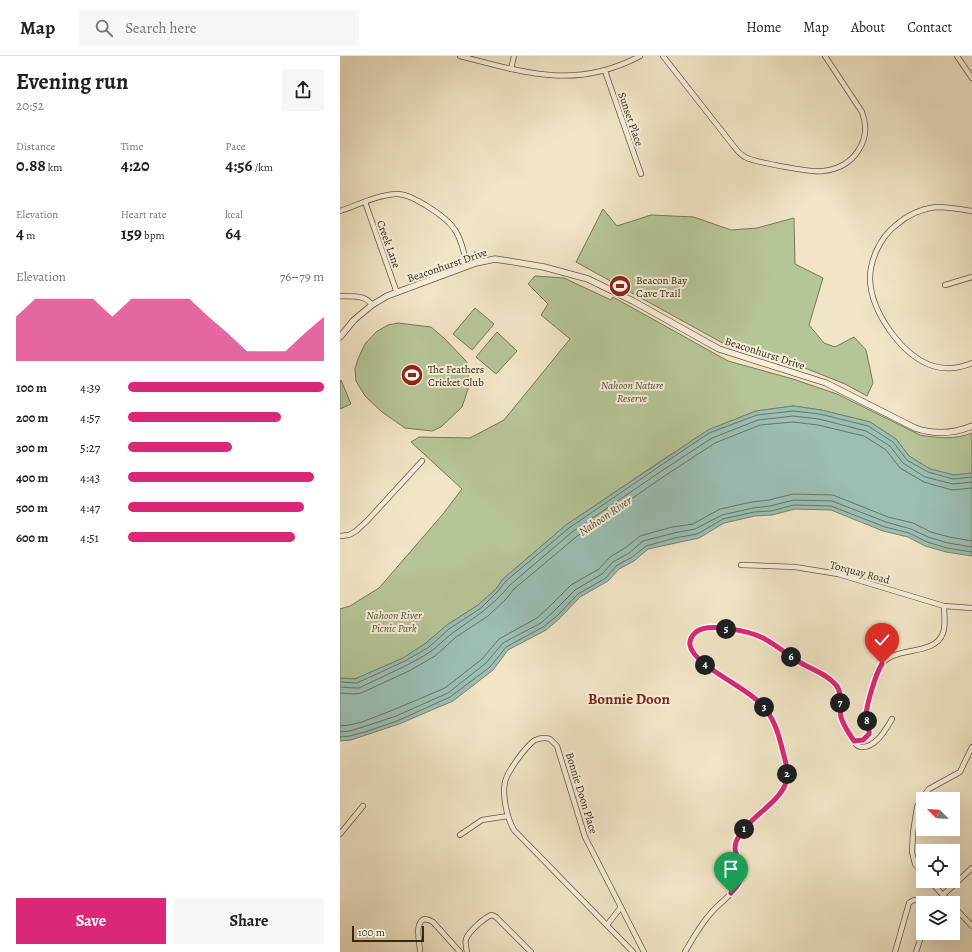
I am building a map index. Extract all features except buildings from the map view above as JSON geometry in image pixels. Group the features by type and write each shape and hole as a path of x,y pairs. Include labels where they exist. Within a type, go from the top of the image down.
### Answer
{"street":[{"path":"460,56 511,69 548,76 584,75 605,71 640,56"},
{"path":"511,69 514,56"},
{"path":"663,56 743,156 752,160 822,172 840,167 854,157 862,145 865,133 865,119 862,112 826,56"},
{"path":"957,56 972,78"},
{"name":"Sunset Place","path":"605,71 641,174"},
{"path":"340,211 386,195 397,194 413,197 436,212 452,225 456,230 464,253"},
{"name":"Creek Lane","path":"365,202 397,292"},
{"path":"972,211 936,207 921,210 907,216 891,229 882,240 877,249 872,265 870,280 876,303 884,321 900,343 913,356 928,364 939,367 959,367 972,363"},
{"name":"Beaconhurst Drive","path":"340,337 354,320 372,305 397,292 476,263 494,259 562,271 588,279 719,349 826,383 915,428 933,433 948,433 972,426"},
{"path":"945,285 972,277"},
{"path":"340,296 362,298 369,301 372,305"},
{"path":"340,536 349,535 367,521 422,461"},
{"name":"Torquay Road","path":"741,565 795,567 838,574 944,606 972,608"},
{"path":"854,741 863,740 869,734 869,726 866,719 867,710 881,666 891,657 936,643 941,638 944,628 944,606"},
{"path":"685,952 705,919 738,886 742,876 742,870 735,852 736,840 744,829 782,791 787,782 787,774 778,734 768,712 759,701 709,668 697,658 690,646 694,634 700,630 714,627 736,630 757,636 770,642 800,663 825,675 838,688 843,722 856,744 859,746 870,745 882,734 892,719"},
{"name":"Bonnie Doon Place","path":"633,952 514,830 508,816 504,786 511,768 535,741 540,738 550,739 557,746 585,837 644,952"},
{"path":"916,865 912,852 912,833 917,807 921,798 929,789 960,772 972,747"},
{"path":"340,834 363,806"},
{"path":"460,835 482,820 508,816"},
{"path":"936,888 943,895 972,868"},
{"path":"895,952 909,905 912,901 916,900"},
{"path":"607,925 621,907"},
{"path":"960,913 972,926"},
{"path":"467,952 466,940 477,926 489,916 496,917 531,952"},
{"path":"420,952 418,926 420,921 424,919 434,922 460,952"},
{"path":"916,952 920,940"}],"green space":[{"path":"603,209 617,226 651,215 694,217 731,230 757,228 794,218 795,264 823,278 809,325 824,343 835,347 854,337 866,350 873,383 867,396 845,384 805,368 728,346 576,262"},
{"name":"Nahoon Nature Reserve","path":"535,276 564,278 611,300 613,297 728,361 793,379 837,394 920,435 939,438 953,438 972,433 972,473 954,475 930,469 909,456 896,439 870,422 821,410 793,406 756,411 708,430 566,525 503,579 496,589 478,605 447,625 426,643 403,658 355,679 340,678 340,609 350,606 379,588 443,514 462,489 411,442 419,437 470,438 504,420 570,339 541,315 548,304 528,284"},
{"path":"475,308 494,324 472,350 453,334"},
{"name":"The Feathers Cricket Club","path":"398,323 431,327 467,362 469,386 462,407 441,427 432,431 405,428 382,412 365,396 356,381 355,369 365,344 376,332 388,325"},
{"path":"497,332 517,351 496,374 476,357"},
{"path":"341,380 351,404 340,409 340,381"}],"water":[{"name":"Nahoon River","path":"793,406 821,410 870,422 896,439 909,456 930,469 954,475 972,473 972,556 946,552 925,546 908,537 883,531 831,510 795,509 772,515 755,516 724,523 699,538 648,549 634,561 619,569 608,581 580,597 546,630 508,650 493,670 453,701 399,724 351,740 340,741 340,678 355,679 403,658 426,643 447,625 478,605 496,589 503,579 566,525 708,430 756,411"}],"place":[{"name":"Beacon Bay Cave Trail","path":"620,286"},
{"name":"The Feathers Cricket Club","path":"412,375"}],"district":[{"name":"Bonnie Doon","path":"629,699"}],"route":[{"path":"731,893 738,886 742,879 743,873 735,852 736,840 744,829 782,791 786,785 787,774 785,760 778,734 768,712 759,701 751,695 702,663 697,658 690,646 692,636 697,631 714,627 736,630 757,636 770,642 800,663 825,675 838,688 840,694 841,716 846,729 854,741 863,740 869,734 869,726 866,719 867,710 882,664"}],"park label":[{"name":"Nahoon River Picnic Park","path":"394,621"}]}
